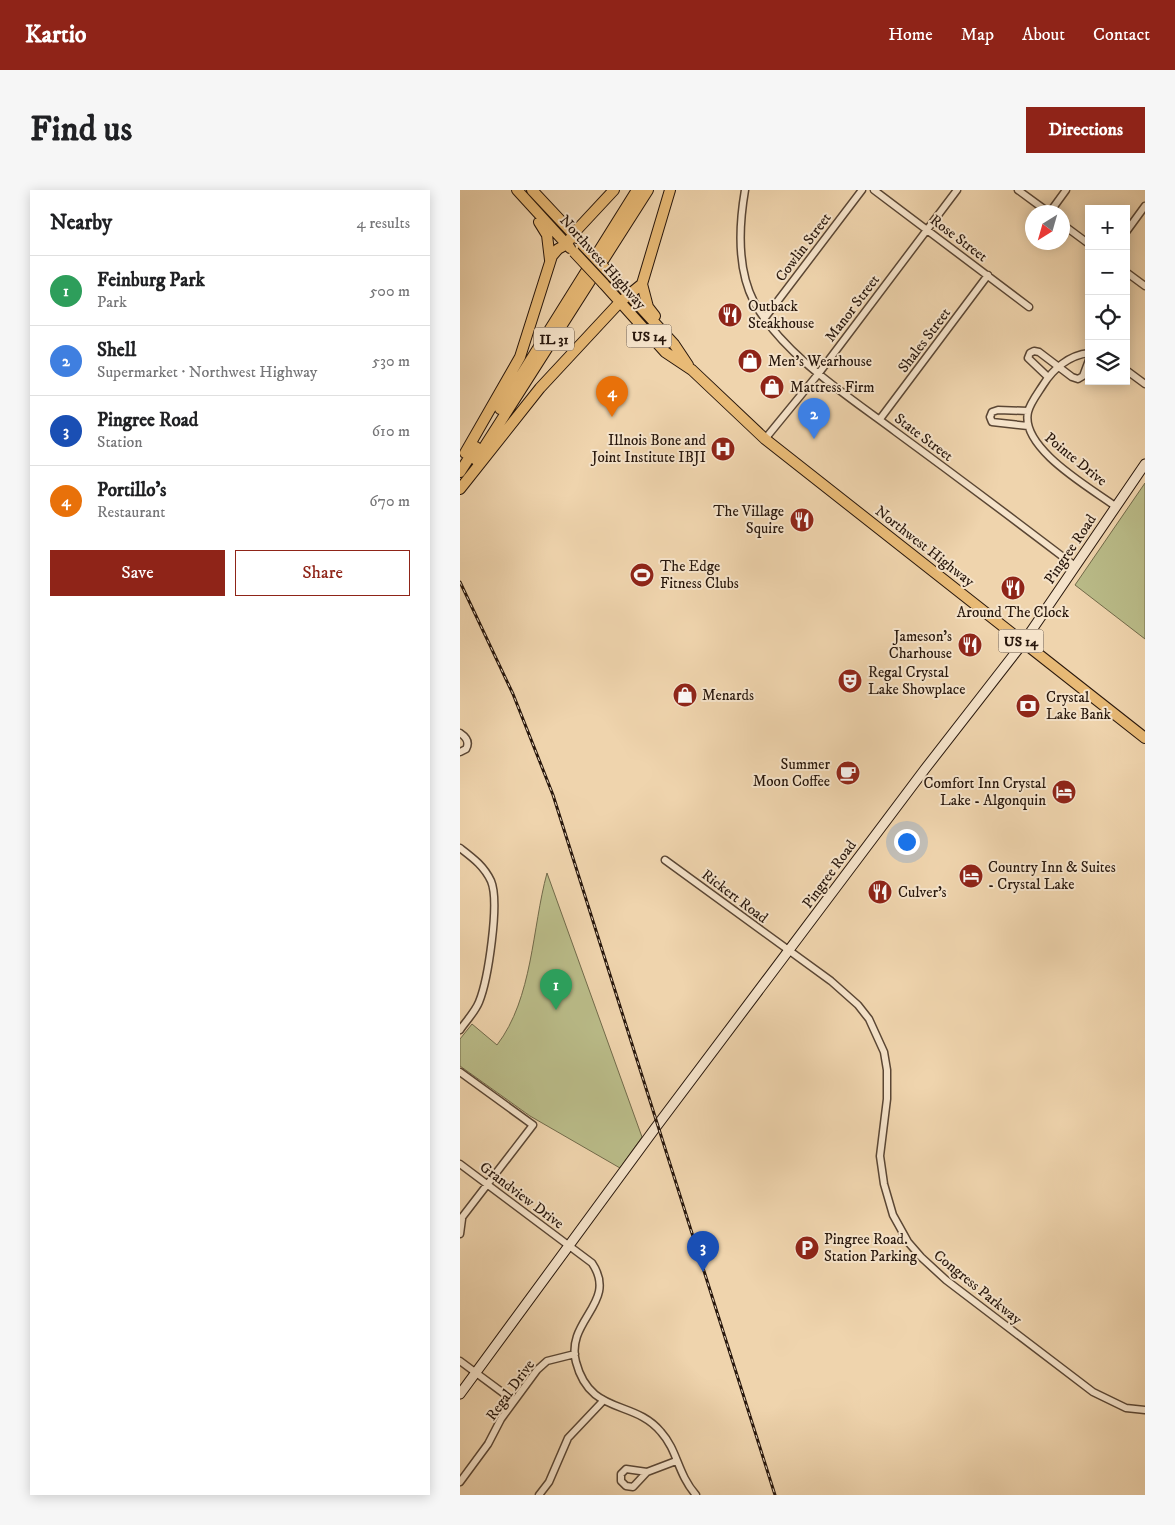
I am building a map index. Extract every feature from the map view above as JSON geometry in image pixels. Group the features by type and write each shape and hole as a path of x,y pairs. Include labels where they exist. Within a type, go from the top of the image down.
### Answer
{"main road":[{"name":"Northwest Highway","path":"532,190 674,344 692,370"},
{"path":"460,461 520,358 550,261 558,249 567,244 573,234 614,190"},
{"name":"IL 31","path":"460,472 637,190"},
{"name":"IL 31","path":"460,488 648,190"},
{"path":"670,190 642,284 648,307 674,344"},
{"name":"Northwest Highway","path":"518,192 604,283 665,352 692,370 766,439 1145,738"},
{"path":"518,192 547,235 550,261"},
{"path":"460,488 529,400 620,302 642,284"}],"street":[{"name":"State Street","path":"745,190 740,225 744,265 753,300 764,319 787,346 819,373 1075,566"},
{"name":"Cowlin Street","path":"764,319 862,190"},
{"name":"Rose Street","path":"874,190 1029,307"},
{"name":"Manor Street","path":"766,439 819,373 957,190"},
{"path":"1018,190 1039,205"},
{"path":"1054,205 1066,190"},
{"path":"1130,227 1145,206"},
{"path":"1070,230 1085,241"},
{"name":"Shales Street","path":"880,419 988,275"},
{"path":"1130,275 1145,286"},
{"path":"1048,377 1030,362 1028,358 1030,353 1039,352 1058,367 1078,379 1083,376 1085,371"},
{"path":"1028,411 1048,377 1058,367 1071,358 1085,354"},
{"path":"1130,373 1145,384"},
{"name":"Pointe Drive","path":"1028,426 998,424 992,422 990,417 992,412 998,410 1028,411 1028,426 1033,440 1044,453 1115,506"},
{"name":"Pingree Road","path":"460,1394 569,1245 920,776 1023,643 1145,464"},
{"path":"460,733 466,738 468,744 466,749 460,752"},
{"path":"460,848 477,861 486,871 492,883 495,910 480,1001 460,1030"},
{"name":"Rickert Road","path":"665,860 790,952"},
{"name":"Congress Parkway","path":"790,952 831,981 858,1005 878,1035 887,1070 880,1156 881,1169 893,1215 908,1242 946,1280 1093,1392 1126,1408 1145,1410"},
{"path":"460,1072 533,1125 461,1219 460,1234"},
{"name":"Grandview Drive","path":"460,1164 592,1263 598,1272 600,1287 597,1301 577,1332 575,1354"},
{"path":"575,1354 580,1375 588,1389 603,1401 638,1415 655,1426 670,1445 686,1483 696,1495"},
{"name":"Regal Drive","path":"460,1482 488,1444 501,1419 547,1361 575,1354"},
{"path":"460,1361 514,1401"},
{"path":"539,1495 549,1482 568,1438 603,1401"},
{"path":"647,1472 676,1461"}],"green space":[{"path":"1145,483 1145,639 1075,585"},
{"path":"547,873 642,1137 620,1168 530,1116 460,1066 460,1039 472,1024 497,1045 509,1026 525,984"}],"railway":[{"path":"460,582 513,694 553,795 775,1495"}],"place":[{"name":"Outback Steakhouse","path":"730,315"},
{"name":"Men's Wearhouse","path":"750,361"},
{"name":"Mattress Firm","path":"772,387"},
{"name":"Portillo's","path":"612,417"},
{"name":"Shell","path":"814,439"},
{"name":"Illnois Bone and Joint Institute IBJI","path":"723,449"},
{"name":"The Village Squire","path":"802,520"},
{"name":"The Edge Fitness Clubs","path":"642,575"},
{"name":"Around The Clock","path":"1013,588"},
{"name":"Jameson's Charhouse","path":"970,645"},
{"name":"Regal Crystal Lake Showplace","path":"850,681"},
{"name":"Menards","path":"685,695"},
{"name":"Crystal Lake Bank","path":"1028,706"},
{"name":"Summer Moon Coffee","path":"848,773"},
{"name":"Comfort Inn Crystal Lake - Algonquin","path":"1064,792"},
{"name":"Country Inn & Suites - Crystal Lake","path":"971,876"},
{"name":"Culver's","path":"880,892"},
{"name":"Feinburg Park","path":"556,1010"},
{"name":"Pingree Road. Station Parking","path":"807,1248"},
{"name":"Pingree Road","path":"703,1272"}]}
